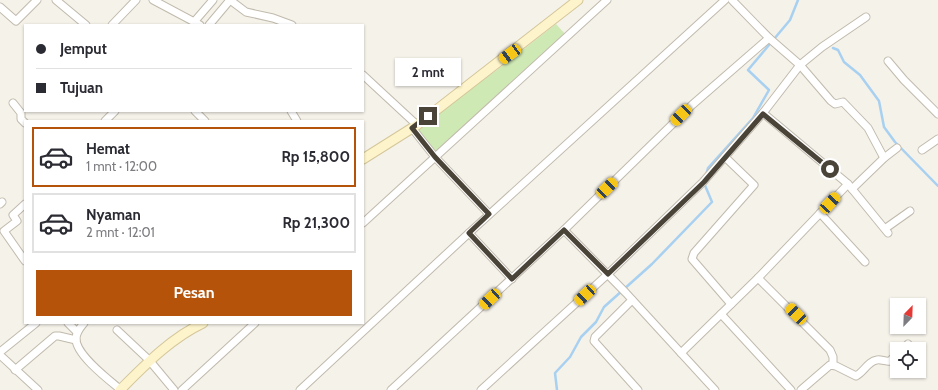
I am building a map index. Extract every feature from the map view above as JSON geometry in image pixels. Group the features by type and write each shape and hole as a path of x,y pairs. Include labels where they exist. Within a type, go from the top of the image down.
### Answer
{"main road":[{"path":"364,158 414,127 522,45 578,0"},
{"path":"121,390 149,360 192,328 201,324"}],"street":[{"path":"0,7 16,21 36,0"},
{"path":"56,0 85,24"},
{"path":"113,24 136,0"},
{"path":"156,1 197,23 213,0"},
{"path":"210,24 230,0 246,12 273,18 289,24"},
{"path":"364,222 607,0"},
{"path":"300,390 489,214 725,0"},
{"path":"732,0 769,39 800,65 831,101 835,104 843,102 863,122 884,158"},
{"path":"481,390 608,274 704,182 763,114 800,65 822,47 866,16"},
{"path":"391,390 564,230 692,105 769,39"},
{"path":"888,61 904,80 938,114"},
{"path":"364,76 414,127 435,157 489,214"},
{"path":"13,104 21,113 21,119 24,122"},
{"path":"106,120 114,112"},
{"path":"196,112 204,120"},
{"path":"763,114 850,187 887,231 910,211"},
{"path":"922,150 937,141"},
{"path":"680,353 758,278 820,213 897,148"},
{"path":"725,158 754,185 694,253 692,259 731,304"},
{"path":"24,205 12,215 17,221 2,232 24,260"},
{"path":"820,213 865,262"},
{"path":"564,230 626,293 715,390"},
{"path":"469,233 512,279"},
{"path":"758,278 830,350 833,357 833,365"},
{"path":"632,300 595,337 594,341 638,390"},
{"path":"721,314 791,390"},
{"path":"0,352 35,324"},
{"path":"69,324 76,332 77,346 92,365 121,390"},
{"path":"76,332 83,324"},
{"path":"182,390 254,324"},
{"path":"117,330 149,360 174,390"},
{"path":"15,370 55,336 62,336 76,340"},
{"path":"0,355 38,390"},
{"path":"801,390 827,366 833,365 856,376 862,373 872,362 878,359 890,361"}],"green space":[{"path":"556,24 567,36 437,152 415,128 497,70"}],"waterway":[{"path":"706,175 708,168 753,118 769,90 748,70 790,20 798,0"},
{"path":"833,48 838,50 844,62 860,75 879,101 884,127 895,142 938,186"},
{"path":"557,390 555,373 570,357 581,337 596,322 604,307 652,264 712,202 704,183"}],"route":[{"path":"428,116 412,128 435,157 489,214 469,233 512,279 564,230 608,274 704,182 763,114 830,169"}]}
